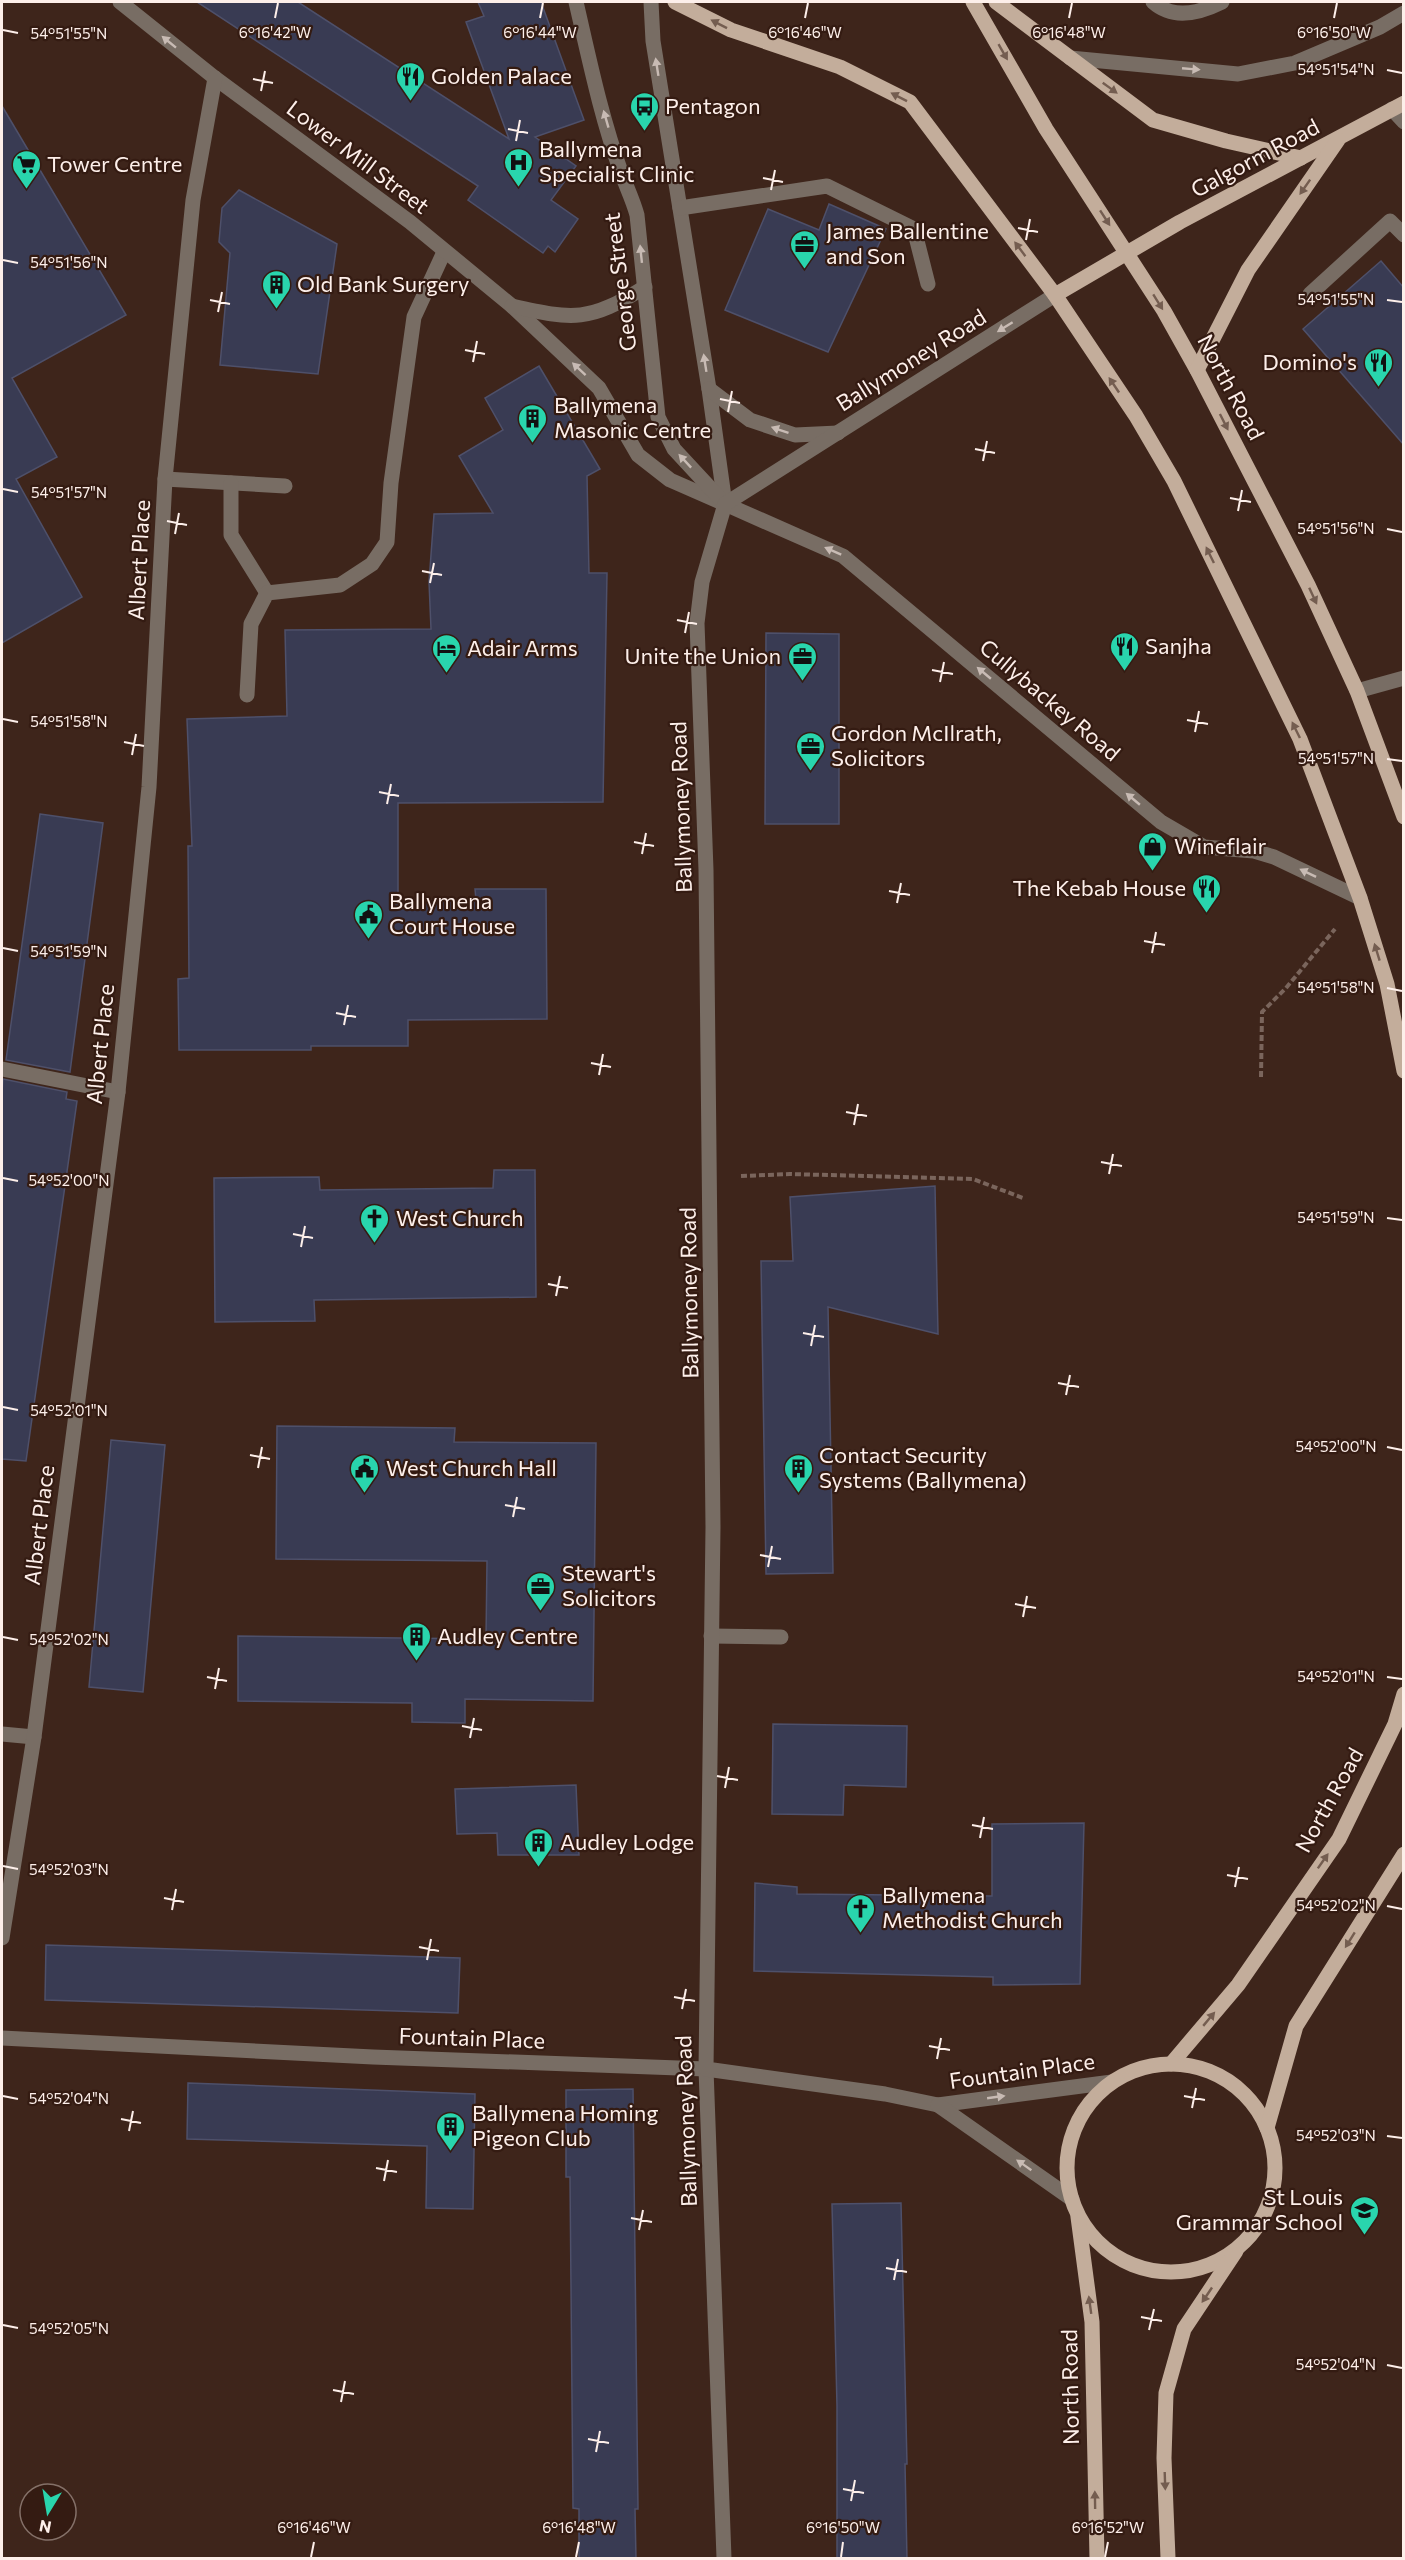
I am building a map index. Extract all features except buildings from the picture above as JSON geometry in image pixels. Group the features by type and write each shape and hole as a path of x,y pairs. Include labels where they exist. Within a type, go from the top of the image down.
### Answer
{"main road":[{"path":"675,2 731,30 840,67 910,102 1055,296 1136,416 1174,481 1300,739 1360,898 1387,984 1404,1071"},
{"name":"North Road","path":"974,2 1046,129 1164,311 1197,370 1308,585 1357,691 1404,817"},
{"path":"996,2 1153,120 1197,134 1301,158"},
{"name":"Galgorm Road","path":"1127,252 1398,106"},
{"path":"1197,370 1248,270 1338,139"},
{"name":"Ballymoney Road","path":"1055,296 1127,252"},
{"name":"North Road","path":"1171,2064 1238,1985 1339,1839 1395,1724 1404,1694"},
{"path":"1267,2128 1296,2026 1404,1854"},
{"path":"1171,2064 1203,2068 1231,2083 1254,2105 1267,2128 1274,2152 1275,2179 1269,2204 1257,2228 1239,2246 1213,2264 1183,2272 1151,2271 1122,2260 1113,2254 1096,2241 1078,2216 1068,2188 1067,2159 1073,2131 1089,2103 1112,2082 1140,2068 1171,2064"},
{"name":"North Road","path":"1078,2216 1092,2322 1096,2559"},
{"path":"1168,2559 1164,2447 1166,2392 1184,2329 1239,2246"}],"street":[{"name":"Lower Mill Street","path":"120,2 215,78 410,222 512,306 599,388 638,455 670,480 725,504"},
{"name":"George Street","path":"576,2 615,151 637,215 658,417 674,450 725,504"},
{"path":"651,2 653,41 709,389 725,504"},
{"path":"1154,2 1162,10 1182,14 1222,2"},
{"path":"1070,58 1238,74 1295,63 1380,27 1404,13"},
{"name":"Albert Place","path":"2,1938 34,1737 118,1092 149,787 165,479 193,200 215,78"},
{"path":"1398,106 1404,122"},
{"path":"680,208 827,186 914,229 928,284"},
{"path":"1310,294 1390,221 1404,235"},
{"path":"267,592 340,585 372,564 387,542 391,483 414,317 444,252"},
{"name":"Lower Mill Street","path":"512,306 572,317 603,311 645,287"},
{"name":"Ballymoney Road","path":"724,2559 706,2069 713,1527 706,870 697,623 702,582 725,504 1055,296"},
{"path":"709,389 750,420 795,435 838,432"},
{"path":"165,479 285,486"},
{"path":"231,483 231,535 267,592"},
{"name":"Cullybackey Road","path":"725,504 843,556 1178,834 1204,847 1264,853 1360,898"},
{"path":"247,694 252,624 267,592"},
{"path":"1357,691 1404,678"},
{"path":"2,1069 118,1092"},
{"path":"711,1636 781,1637"},
{"path":"2,1734 34,1737"},
{"name":"Fountain Place","path":"2,2038 706,2069 885,2094 938,2105 1112,2082"},
{"name":"Fountain Place","path":"938,2105 1072,2199"}],"path":[{"path":"1261,1077 1263,1012 1286,988 1360,898"},
{"path":"710,1178 790,1173 973,1179 1023,1198"}],"place":[{"name":"Golden Palace","path":"410,102"},
{"name":"Pentagon","path":"644,132"},
{"name":"Ballymena Specialist Clinic","path":"518,188"},
{"name":"Tower Centre","path":"26,190"},
{"name":"James Ballentine and Son","path":"805,270"},
{"name":"Old Bank Surgery","path":"276,310"},
{"name":"Domino's","path":"1378,388"},
{"name":"Ballymena Masonic Centre","path":"533,444"},
{"name":"Sanjha","path":"1124,672"},
{"name":"Adair Arms","path":"446,674"},
{"name":"Unite the Union","path":"802,682"},
{"name":"Gordon McIlrath, Solicitors","path":"810,772"},
{"name":"Wineflair","path":"1153,872"},
{"name":"The Kebab House","path":"1207,914"},
{"name":"Ballymena Court House","path":"368,940"},
{"name":"West Church","path":"375,1244"},
{"name":"West Church Hall","path":"365,1494"},
{"name":"Contact Security Systems (Ballymena)","path":"798,1494"},
{"name":"Stewart's Solicitors","path":"541,1612"},
{"name":"Audley Centre","path":"416,1662"},
{"name":"Audley Lodge","path":"539,1868"},
{"name":"Ballymena Methodist Church","path":"861,1934"},
{"name":"Ballymena Homing Pigeon Club","path":"451,2152"},
{"name":"St Louis Grammar School","path":"1364,2236"}]}
